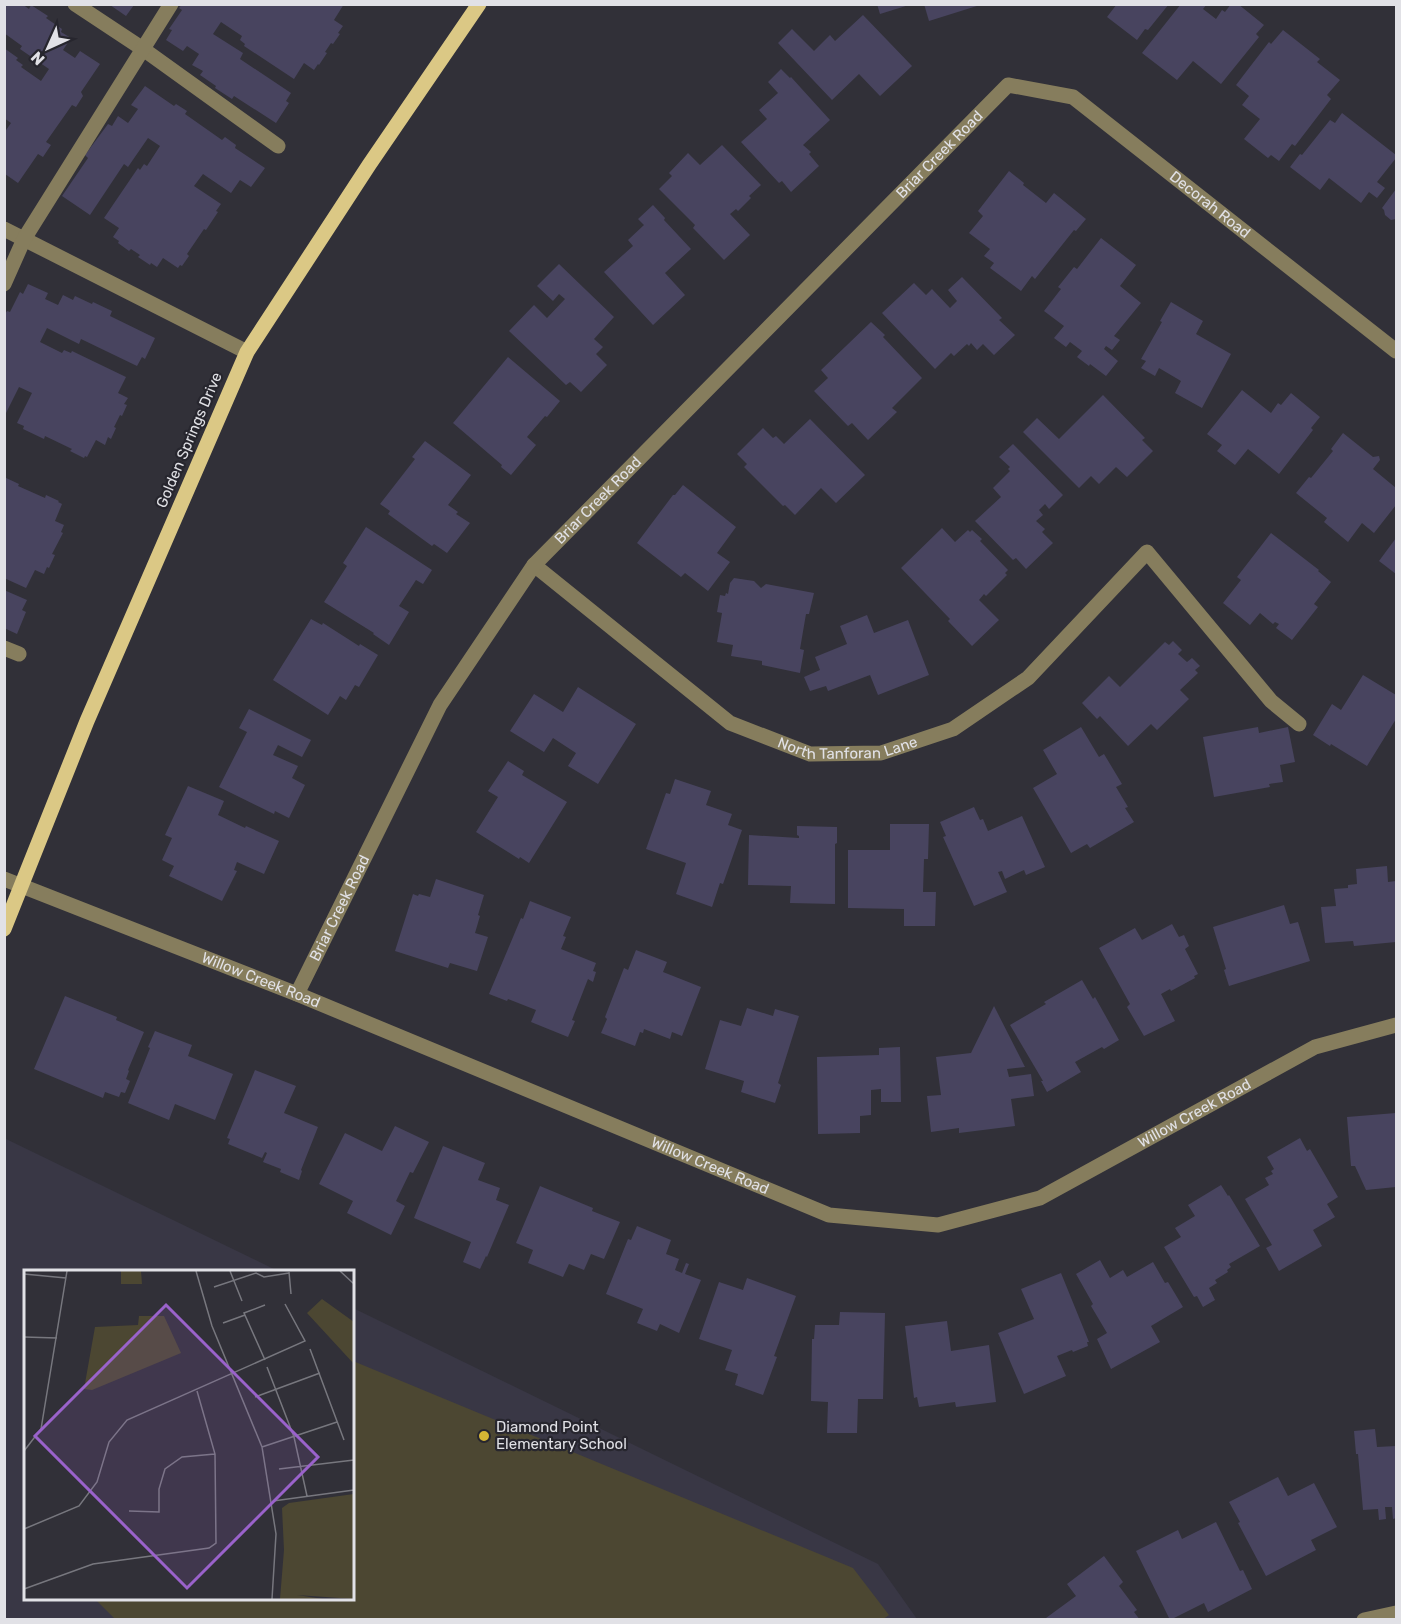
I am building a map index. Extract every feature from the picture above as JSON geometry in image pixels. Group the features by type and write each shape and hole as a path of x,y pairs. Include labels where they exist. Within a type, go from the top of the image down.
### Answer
{"main road":[{"name":"Golden Springs Drive","path":"4,929 87,721 247,352 475,6"}],"street":[{"path":"75,4 278,146"},
{"path":"4,285 24,239 171,4"},
{"name":"Decorah Road","path":"1008,85 1073,97 1396,351"},
{"name":"Briar Creek Road","path":"297,994 440,705 534,565 1008,85"},
{"path":"4,229 247,352"},
{"name":"North Tanforan Lane","path":"534,565 730,723 810,754 881,753 952,729 1028,678 1147,552 1271,702 1299,724"},
{"name":"Willow Creek Road","path":"4,879 22,884 297,994 829,1215 938,1226 1040,1198 1315,1047 1396,1025"},
{"path":"1364,1620 1396,1613"}],"shaded area":[{"name":"Diamond Point Elementary School","path":"4,1138 276,1270 24,1270 24,1600 354,1600 354,1308 878,1564 917,1619 5,1619"},
{"name":"Diamond Point Elementary School","path":"354,1361 853,1568 889,1615 882,1620 115,1619 96,1600 354,1600"}],"building":[{"path":"4,4 22,4 29,9 31,5 48,16 46,18 71,38 63,50 75,58 80,51 100,64 81,92 83,96 76,107 72,105 46,142 51,145 43,157 38,154 18,183 5,174 4,133 11,123 4,118 4,48 18,58 16,60 23,65 21,67 41,81 49,69 20,49 22,46 4,33"},
{"path":"182,4 344,4 334,20 343,26 319,65 314,70 304,63 294,79 244,46 245,44 240,40 242,36 221,22 213,34 243,53 240,59 291,93 286,101 289,103 276,123 234,96 232,99 215,88 216,86 200,75 203,71 192,65 199,54 187,46 183,51 166,40 172,30 169,29 182,10 179,8"},
{"path":"877,4 909,4 909,5 880,14"},
{"path":"924,4 980,4 980,5 929,21"},
{"path":"1117,4 1169,4 1137,40 1107,17"},
{"path":"1181,4 1207,4 1203,9 1216,19 1222,10 1225,12 1231,4 1238,4 1264,25 1256,34 1259,37 1221,84 1193,61 1177,80 1142,53"},
{"path":"110,5 134,5 126,16"},
{"path":"863,15 912,66 880,96 859,74 832,100 778,43 792,29 814,51 830,35 835,41"},
{"path":"1283,30 1320,59 1317,62 1340,80 1327,95 1331,99 1295,146 1292,144 1279,161 1271,155 1268,158 1244,139 1260,119 1242,105 1249,96 1236,85 1269,42 1271,44"},
{"path":"781,69 830,120 803,145 811,152 809,154 819,166 791,192 782,181 779,183 741,142 767,119 759,110 778,93 768,82"},
{"path":"145,86 174,106 176,104 187,111 185,114 222,140 225,137 236,145 235,148 265,168 251,187 240,180 231,193 203,174 194,186 221,204 206,230 204,229 187,254 189,256 178,268 163,258 157,267 151,263 150,265 131,249 129,251 113,237 119,228 104,218 138,168 140,170 144,164 147,166 160,146 148,138 128,167 124,164 90,215 62,196 88,158 85,155 108,124 112,126 118,116 128,123 138,109 131,105"},
{"path":"1342,113 1396,155 1377,182 1385,188 1377,198 1369,192 1361,203 1329,178 1320,190 1290,167 1330,120 1335,123"},
{"path":"722,145 761,185 738,211 736,209 730,214 750,235 724,260 693,228 695,225 659,189 672,176 669,173 688,153 700,165"},
{"path":"1009,171 1046,203 1054,193 1086,219 1076,231 1074,230 1035,279 1032,276 1021,291 990,268 994,263 984,256 990,249 969,233 983,216 978,211"},
{"path":"1396,189 1396,219 1391,220 1382,208"},
{"path":"653,205 691,249 665,273 685,295 653,325 604,272 633,246 628,240 644,225 638,219"},
{"path":"1101,238 1136,265 1120,286 1141,303 1114,336 1120,340 1112,350 1106,346 1104,349 1118,361 1106,376 1077,357 1082,351 1070,342 1066,347 1054,338 1064,326 1044,311 1061,289 1058,287 1074,267 1077,269"},
{"path":"559,264 614,317 594,339 603,347 596,354 607,365 581,392 570,382 566,385 509,331 534,305 547,318 565,299 559,294 553,301 537,286"},
{"path":"962,277 1002,318 999,320 1015,335 994,355 983,344 977,350 971,343 969,346 967,344 954,356 951,353 935,369 882,313 914,283 926,295 932,289 950,308 957,301 948,290"},
{"path":"28,284 48,293 45,299 58,305 63,295 73,300 75,296 92,304 93,302 112,311 110,316 155,338 145,359 142,357 137,366 81,339 79,344 47,328 40,342 62,353 64,350 71,353 72,351 126,377 118,393 128,398 124,404 127,405 114,427 116,428 111,439 108,437 105,445 96,440 87,457 84,458 70,451 72,449 45,436 44,439 23,429 24,426 17,423 32,393 19,387 4,417 4,316 7,311 10,312 20,292 23,294"},
{"path":"1171,302 1203,321 1196,334 1231,354 1202,408 1175,393 1181,381 1159,368 1155,376 1141,368 1146,361 1141,359"},
{"path":"871,322 922,378 892,408 897,412 868,440 852,423 848,426 814,391 828,378 821,370"},
{"path":"508,357 560,401 527,437 536,445 511,475 453,423"},
{"path":"1242,390 1271,413 1278,403 1281,405 1291,393 1320,417 1311,428 1313,430 1279,474 1248,449 1235,465 1217,451 1222,445 1207,434"},
{"path":"1103,395 1145,438 1142,440 1153,451 1127,477 1116,467 1099,484 1091,476 1079,488 1023,432 1037,418 1059,439"},
{"path":"810,419 865,475 836,503 821,488 795,515 744,467 747,464 737,454 763,428 773,438 776,436 784,444"},
{"path":"1343,433 1373,457 1379,456 1380,460 1373,469 1396,488 1396,505 1374,533 1362,523 1348,542 1324,522 1327,518 1296,493 1333,451 1331,449"},
{"path":"425,441 471,475 448,505 458,512 456,514 470,523 447,553 434,544 432,546 388,514 390,511 380,504 415,459 412,457"},
{"path":"1013,444 1063,495 1049,509 1045,504 1039,510 1043,515 1036,521 1045,529 1042,532 1053,543 1026,569 1016,558 1013,560 975,521 1001,497 993,488 1010,471 1008,469 1010,467 999,457"},
{"path":"4,477 19,484 18,486 45,498 46,495 62,504 55,521 64,525 61,532 63,533 52,554 55,555 44,574 35,570 26,588 4,578"},
{"path":"683,485 736,527 717,553 730,562 708,591 685,573 681,577 637,543"},
{"path":"366,527 432,570 423,584 416,580 399,606 409,612 389,645 324,602 347,566 343,563"},
{"path":"942,528 955,542 968,530 970,532 972,530 1008,570 1005,573 1007,575 979,600 999,620 972,646 948,621 950,619 901,568"},
{"path":"1271,533 1331,582 1314,604 1318,607 1292,640 1276,628 1279,624 1275,622 1273,624 1260,613 1250,625 1223,603 1241,580 1237,577"},
{"path":"1396,538 1396,574 1379,561"},
{"path":"734,578 754,581 761,588 766,584 814,593 809,614 806,614 800,649 804,650 800,673 762,665 762,661 731,656 733,645 717,642 722,613 717,612 720,595 728,594 730,583"},
{"path":"4,590 27,600 22,610 26,612 17,634 4,628"},
{"path":"867,615 874,633 908,620 929,675 878,695 870,675 828,691 826,686 810,691 804,677 820,670 815,657 847,644 840,626"},
{"path":"311,619 322,625 323,623 378,655 359,687 355,685 346,700 340,696 328,715 273,680"},
{"path":"1173,641 1182,650 1178,654 1187,662 1192,658 1200,666 1195,670 1198,673 1180,690 1189,699 1157,730 1151,724 1128,746 1100,716 1097,719 1082,703 1109,676 1120,687 1165,642 1169,645"},
{"path":"1363,675 1396,695 1396,719 1367,766 1313,735 1332,704 1341,710"},
{"path":"578,687 636,724 598,784 568,766 576,753 553,738 544,752 510,731 534,694 563,712"},
{"path":"249,709 311,740 302,757 278,745 273,755 298,766 292,778 305,785 289,818 275,811 274,814 219,787 247,732 239,728"},
{"path":"1081,727 1099,757 1104,754 1122,784 1116,787 1134,822 1090,848 1087,844 1071,853 1033,788 1057,774 1043,750"},
{"path":"1258,727 1259,733 1288,727 1295,762 1280,765 1283,782 1269,784 1270,787 1214,797 1203,737"},
{"path":"508,761 524,771 522,775 567,802 529,863 476,832 498,797 488,791"},
{"path":"675,779 711,791 706,805 732,814 728,825 742,830 723,884 720,883 712,907 676,894 686,863 646,849 666,793 670,794"},
{"path":"188,786 224,801 218,815 279,841 264,874 237,862 234,870 237,871 222,901 169,876 174,866 162,860 172,838 165,835"},
{"path":"974,807 988,831 1022,816 1045,867 1026,875 1024,870 1005,879 1002,871 998,872 1007,892 974,906 943,837 946,836 940,822"},
{"path":"890,824 929,824 928,859 924,859 923,892 936,892 935,926 904,926 904,909 848,908 848,850 890,850"},
{"path":"797,826 837,827 835,904 790,903 791,886 748,885 749,835 799,838"},
{"path":"1387,866 1388,882 1396,881 1396,942 1354,946 1353,941 1325,943 1321,907 1336,906 1334,889 1348,888 1348,885 1357,884 1356,869"},
{"path":"436,879 484,895 475,933 488,937 477,971 450,963 448,968 395,951 413,894 430,897"},
{"path":"530,901 571,917 563,936 566,937 561,949 596,963 593,982 588,979 568,1037 531,1022 536,1010 489,994"},
{"path":"1284,905 1290,924 1298,922 1310,961 1229,986 1213,927"},
{"path":"1172,924 1179,937 1184,935 1189,946 1185,949 1198,974 1171,991 1170,989 1161,994 1175,1021 1144,1036 1127,1007 1130,1004 1099,948 1135,928 1142,940"},
{"path":"636,950 667,962 663,972 701,987 682,1036 672,1032 670,1039 644,1029 643,1033 640,1032 635,1046 601,1033 624,968 628,970"},
{"path":"1082,980 1093,999 1095,997 1119,1040 1075,1062 1081,1072 1047,1092 1041,1081 1043,1081 1010,1025"},
{"path":"65,996 117,1017 116,1020 144,1032 128,1070 126,1079 130,1081 125,1093 121,1092 119,1097 105,1092 103,1098 34,1069"},
{"path":"994,1006 1025,1067 1007,1069 1009,1077 1031,1074 1034,1096 1011,1099 1015,1126 959,1133 959,1128 931,1132 927,1096 941,1095 936,1057 971,1053"},
{"path":"747,1008 773,1016 775,1009 799,1016 778,1083 781,1085 775,1103 741,1092 744,1081 705,1069 720,1020 741,1026"},
{"path":"155,1031 192,1045 188,1056 233,1074 215,1120 175,1104 169,1120 128,1103"},
{"path":"900,1047 901,1102 881,1102 881,1089 871,1090 871,1115 860,1116 860,1133 818,1134 817,1057 879,1055 879,1048"},
{"path":"255,1070 296,1086 284,1113 318,1127 299,1180 263,1162 267,1153 265,1152 262,1158 228,1144 230,1139 227,1138"},
{"path":"1396,1113 1396,1187 1366,1190 1355,1166 1351,1166 1347,1117"},
{"path":"395,1126 429,1142 413,1173 410,1172 396,1201 405,1206 391,1235 347,1213 353,1201 319,1184 345,1133 382,1151"},
{"path":"1300,1138 1307,1151 1310,1149 1338,1197 1327,1204 1335,1217 1313,1230 1322,1246 1279,1271 1266,1248 1272,1245 1245,1199 1269,1185 1265,1178 1273,1174 1271,1171 1274,1169 1267,1157"},
{"path":"443,1146 485,1163 478,1180 500,1188 496,1200 509,1205 480,1269 463,1262 471,1242 414,1218"},
{"path":"1221,1185 1260,1246 1229,1264 1231,1267 1227,1270 1228,1272 1215,1280 1217,1283 1209,1288 1215,1300 1203,1307 1197,1296 1194,1297 1164,1247 1181,1237 1175,1228 1195,1216 1188,1205"},
{"path":"540,1186 620,1222 604,1259 591,1254 584,1270 569,1264 563,1277 528,1263 533,1250 516,1243"},
{"path":"637,1226 671,1240 666,1254 679,1259 675,1270 682,1273 686,1263 689,1264 685,1274 701,1280 679,1333 660,1324 657,1331 637,1323 643,1309 606,1294 628,1239 631,1240"},
{"path":"1100,1260 1110,1278 1123,1270 1127,1277 1153,1262 1183,1307 1151,1326 1160,1342 1111,1369 1097,1339 1107,1333 1076,1274"},
{"path":"1061,1273 1089,1342 1087,1342 1088,1346 1057,1356 1066,1376 1024,1394 998,1333 1034,1319 1021,1289"},
{"path":"747,1278 796,1296 774,1356 777,1357 763,1395 735,1385 738,1374 725,1370 732,1350 699,1339 719,1282 743,1290"},
{"path":"840,1312 885,1313 883,1399 858,1399 857,1433 827,1433 828,1402 811,1401 812,1339 814,1339 815,1325 839,1325"},
{"path":"947,1321 951,1351 989,1345 996,1402 956,1407 955,1402 919,1407 917,1397 914,1398 905,1326"},
{"path":"1375,1429 1377,1447 1396,1446 1396,1518 1393,1519 1392,1507 1385,1507 1386,1519 1379,1520 1378,1509 1363,1510 1354,1431"},
{"path":"1278,1477 1288,1496 1314,1483 1337,1527 1311,1540 1316,1550 1266,1576 1229,1502"},
{"path":"1216,1522 1240,1571 1243,1570 1252,1589 1208,1612 1204,1603 1170,1620 1136,1551 1178,1530 1182,1539"},
{"path":"1104,1556 1123,1582 1119,1586 1137,1610 1134,1612 1140,1620 1047,1620 1046,1618 1076,1596 1067,1584"}],"place":[{"name":"Diamond Point Elementary School","path":"484,1436"}]}
